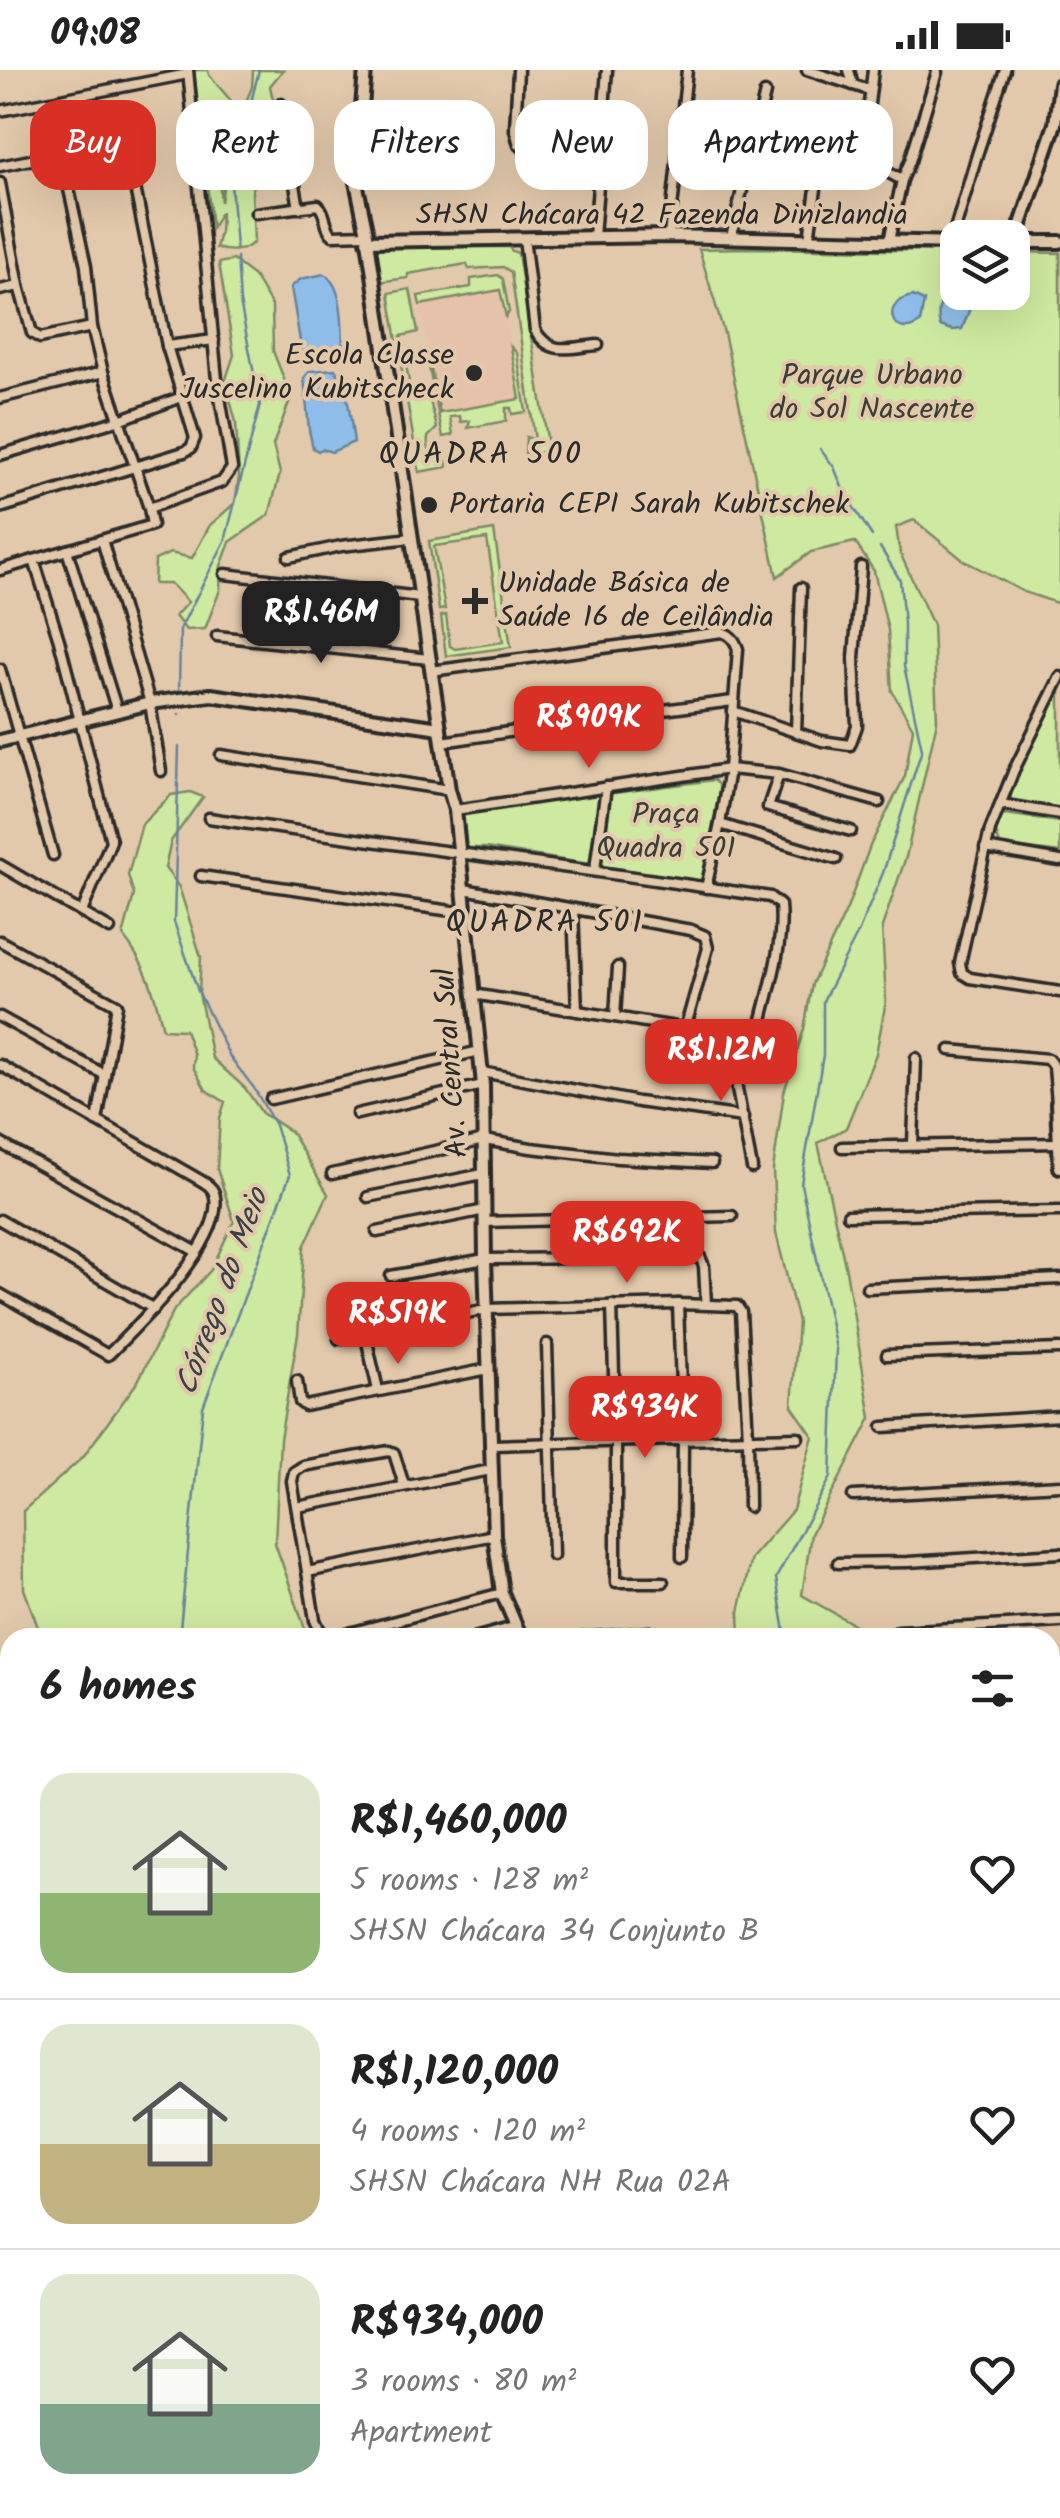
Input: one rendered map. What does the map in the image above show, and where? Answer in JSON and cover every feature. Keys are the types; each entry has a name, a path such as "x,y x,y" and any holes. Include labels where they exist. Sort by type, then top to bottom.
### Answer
{"street":[{"name":"Av. Central Sul","path":"362,100 365,70"},
{"path":"516,100 518,70"},
{"path":"605,100 607,70"},
{"path":"668,236 687,70"},
{"path":"807,70 870,90"},
{"path":"848,70 853,85"},
{"path":"873,70 866,154 874,164 902,180"},
{"path":"960,220 976,155 1005,70"},
{"path":"0,111 188,72 217,380 232,459 230,474 222,482 149,508"},
{"path":"888,241 902,180 937,72"},
{"path":"1022,220 1055,124 1060,84"},
{"path":"731,237 765,93"},
{"path":"0,166 30,160"},
{"path":"0,183 20,286 35,336 92,327"},
{"path":"0,570 152,524 103,372 69,190"},
{"path":"0,508 191,448 195,438 167,346 136,190"},
{"path":"296,190 299,208"},
{"name":"Av. Central Sul","path":"358,190 464,889 482,1072 494,1535 502,1594 516,1628"},
{"path":"594,237 598,190"},
{"path":"810,239 816,190"},
{"path":"256,212 321,206 333,236 367,237"},
{"name":"SHSN Chácara 42 Fazenda Dinizlandia","path":"367,237 668,236 940,242"},
{"path":"524,238 536,330 543,343 553,348 598,346"},
{"path":"1030,242 1060,242"},
{"path":"0,290 20,286"},
{"path":"167,346 214,340"},
{"path":"0,398 103,372"},
{"path":"0,455 182,398"},
{"path":"289,556 411,538"},
{"path":"102,540 150,703 161,771"},
{"path":"66,550 117,711"},
{"path":"34,560 60,640 111,841 82,912"},
{"path":"442,742 609,716 733,706 822,741 850,745 857,726 854,658 862,567"},
{"path":"225,574 420,597"},
{"path":"796,732 801,588"},
{"path":"217,636 430,665 722,632 733,638 738,650 729,768 706,888"},
{"path":"0,668 53,855"},
{"path":"1060,677 1026,744 984,848 960,963 962,973 970,978 1060,992"},
{"path":"0,741 150,703 197,696 230,696 440,728"},
{"path":"221,755 449,790"},
{"path":"455,810 729,768 778,774 880,802"},
{"path":"778,774 768,807 851,831"},
{"path":"594,869 606,788"},
{"path":"1000,804 1060,814"},
{"path":"209,818 594,869 770,897 780,905 782,919 776,957 760,1028 754,1037 741,1039 473,994"},
{"path":"720,824 836,858"},
{"path":"984,848 1060,861"},
{"path":"0,865 110,929"},
{"path":"201,876 466,913"},
{"path":"464,889 691,930 705,936 708,948 686,1029"},
{"path":"573,909 576,1011"},
{"path":"0,941 117,1005 97,1122"},
{"path":"615,1017 618,967"},
{"path":"0,1017 105,1074"},
{"path":"741,1039 736,1071 752,1168"},
{"path":"950,1050 1048,1059 1054,1066 1059,1103 1060,1167"},
{"path":"271,1099 480,1052"},
{"path":"913,1144 916,1058"},
{"path":"0,1065 211,1187 215,1196 213,1224 197,1252 154,1309 108,1355 0,1294"},
{"path":"482,1072 742,1117"},
{"path":"358,1114 482,1085"},
{"path":"332,1174 484,1140 618,1158 712,1163"},
{"path":"0,1143 197,1252"},
{"path":"842,1146 1058,1143"},
{"path":"368,1197 484,1174"},
{"path":"848,1215 1060,1211"},
{"path":"377,1232 484,1216 732,1216"},
{"path":"0,1220 154,1309"},
{"path":"391,1276 484,1259 700,1257 706,1304"},
{"path":"867,1288 1060,1280"},
{"path":"678,1304 682,1557"},
{"path":"612,1305 616,1582 663,1582"},
{"path":"339,1340 486,1308 734,1305 742,1312 749,1507"},
{"path":"366,1333 378,1390"},
{"path":"547,1344 553,1555"},
{"path":"887,1356 1060,1348"},
{"path":"297,1381 300,1402 305,1406 488,1369"},
{"path":"883,1427 1060,1416"},
{"path":"492,1446 798,1437"},
{"path":"318,1628 292,1476 303,1466 392,1451 404,1485"},
{"path":"298,1507 491,1470"},
{"path":"853,1496 1060,1485"},
{"path":"308,1572 494,1535"},
{"path":"838,1563 1060,1552"},
{"path":"364,1628 502,1594"},
{"path":"952,1628 1060,1622"}],"shaded area":[{"name":"Escola Classe Juscelino Kubitscheck","path":"501,289 521,398 440,414 420,305"}],"green space":[{"path":"194,70 208,70 230,100 197,100"},
{"path":"253,70 283,70 270,86 273,100 247,100"},
{"path":"208,190 220,190 221,202 223,190 252,190 254,242 241,249 216,248 221,212 212,228"},
{"path":"509,247 518,253 549,451 525,454 526,437 535,440 511,272 503,267 469,269 467,264 378,282 374,250"},
{"name":"Parque Urbano do Sol Nascente","path":"699,249 940,251 940,310 1030,310 1030,252 1060,253 1060,604 1024,592 963,560 914,520 896,527 900,553 933,625 937,721 906,857 882,927 886,1001 876,1054 846,1128 818,1143 846,1270 871,1418 811,1534 802,1595 855,1628 740,1628 739,1612 751,1558 793,1510 813,1436 792,1406 798,1322 776,1233 773,1170 784,1092 804,1029 812,984 847,909 870,846 905,776 913,728 892,691 888,630 874,571 855,542 811,552 777,577 724,333"},
{"path":"233,260 254,276 272,306 273,351 291,397 273,445 280,473 269,515 230,542 221,566 220,590 205,629 186,630 175,616 188,602 171,584 154,584 155,560 170,553 192,558 210,525 235,503 239,477 236,422 225,382 234,355 219,263"},
{"path":"498,275 503,279 509,312 506,317 500,290 420,305 418,296 471,287 471,279"},
{"path":"410,289 418,332 401,336 412,399 429,397 437,428 428,437 428,446 431,454 446,461 447,467 419,472 389,293"},
{"path":"511,347 517,353 526,412 512,414 511,408 506,408 506,421 468,428 470,421 450,417 453,435 443,437 428,363 440,413 520,399"},
{"path":"494,530 511,647 446,656 441,616 446,615 450,646 455,649 503,642 487,539 434,546 445,609 439,610 429,541"},
{"path":"1060,683 1060,811 1010,800 1013,785"},
{"name":"Praça Quadra 501","path":"714,780 720,787 700,881 486,848 463,848 458,815 465,812"},
{"path":"190,792 203,797 171,841 165,868 179,887 201,957 199,993 212,1058 245,1088 262,1113 291,1132 328,1194 304,1247 298,1334 280,1439 275,1543 305,1628 38,1628 24,1589 23,1511 83,1457 138,1381 174,1310 211,1270 234,1221 217,1169 220,1118 225,1102 206,1090 193,1067 194,1055 185,1030 163,1029 149,979 123,936 134,895 128,875 142,824 171,795"},
{"path":"1006,814 1060,822 1060,853 1000,845 996,832"}],"water":[{"path":"324,274 339,297 343,348 321,357 307,357 302,353 291,287 301,279"},
{"path":"913,296 924,301 920,323 902,328 892,312 902,299"},
{"path":"940,306 940,310 969,310 962,329 940,326 938,315"},
{"path":"335,369 346,395 354,442 332,452 318,451 313,448 309,430 304,378 310,371"}],"waterway":[{"name":"Córrego do Meio","path":"236,248 231,183 259,70"},
{"name":"Córrego do Meio","path":"179,693 180,629 225,541 260,405 240,302 237,257"},
{"path":"820,449 872,536"},
{"path":"784,1628 776,1578 831,1477 836,1349 801,1184 823,1055 823,1001 883,873 922,749 904,666 900,580 880,547"},
{"name":"Córrego do Meio","path":"179,747 174,922 198,991 230,1057 275,1125 290,1175 203,1407 180,1628"}],"place":[{"name":"Escola Classe Juscelino Kubitscheck","path":"474,373"},
{"name":"Portaria CEPI Sarah Kubitschek","path":"429,505"},
{"name":"Unidade Básica de Saúde 16 de Ceilândia","path":"475,601"}],"district":[{"name":"QUADRA 500","path":"481,455"},
{"name":"QUADRA 501","path":"545,923"}]}
